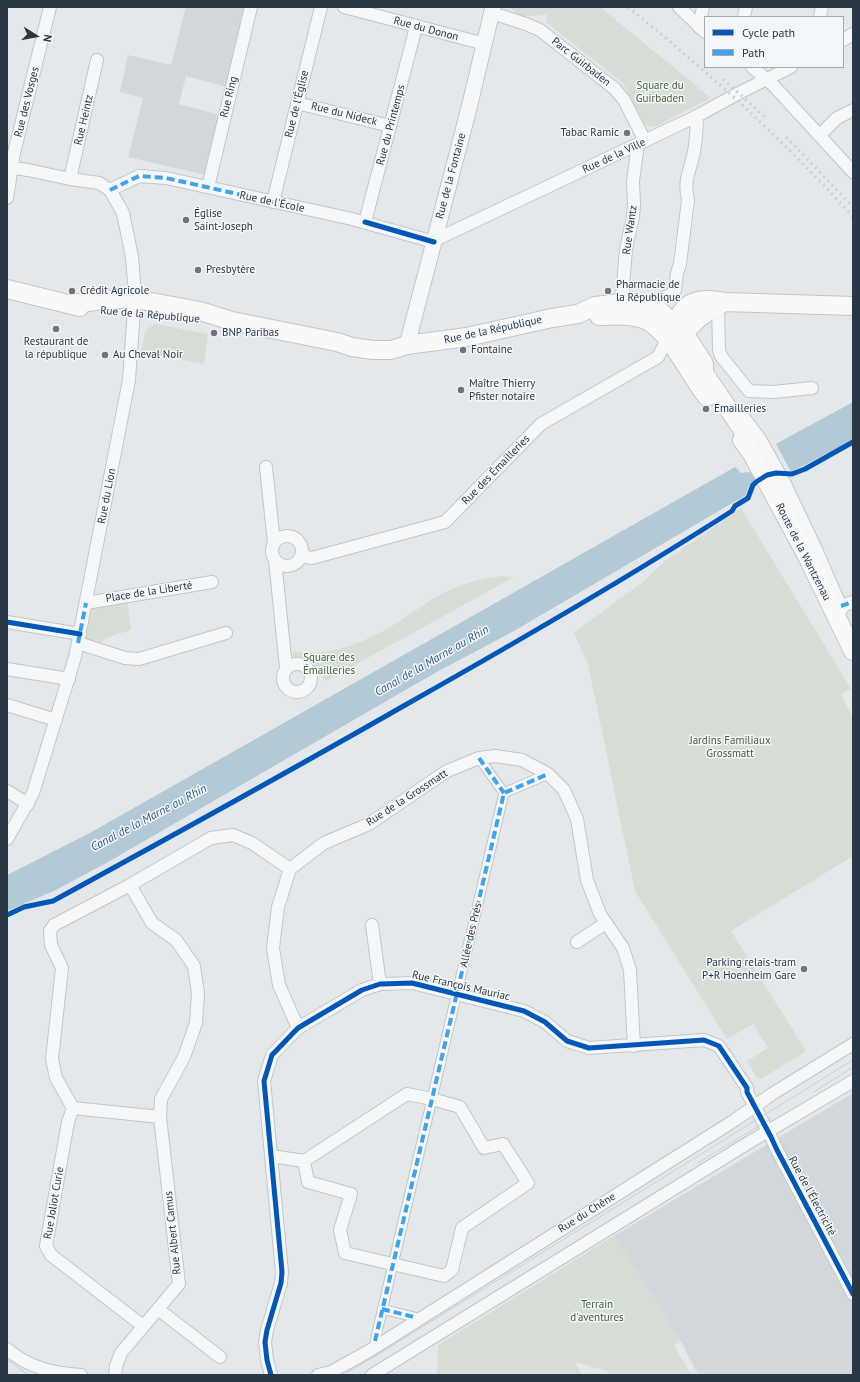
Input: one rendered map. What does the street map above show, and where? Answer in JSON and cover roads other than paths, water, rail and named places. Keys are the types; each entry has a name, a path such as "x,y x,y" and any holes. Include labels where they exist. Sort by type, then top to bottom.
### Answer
{"main road":[{"name":"Rue de la République","path":"7,289 69,304 114,299 135,306 200,311 232,320 337,342 352,347 373,350 391,350 407,345 452,339 552,318 578,314 596,317 621,309 653,305"},
{"path":"653,305 675,331 722,304 853,306"},
{"name":"Rue de la République","path":"621,309 633,317 675,331"},
{"name":"Route de la Wantzenau","path":"675,331 704,364 704,373 755,449 779,489 808,558 853,651"},
{"name":"Route de la Wantzenau","path":"675,331 696,383 755,449"}],"street":[{"name":"Rue des Vosges","path":"7,198 11,150 50,7"},
{"name":"Rue Ring","path":"208,188 251,7"},
{"name":"Rue de l'Église","path":"273,202 321,7"},
{"name":"Rue du Donon","path":"344,7 485,44"},
{"path":"679,7 702,29"},
{"path":"702,29 703,7"},
{"name":"Rue de la Fontaine","path":"407,345 485,44 492,10"},
{"name":"Parc Guirbaden","path":"492,10 540,30 615,89 624,100 642,143"},
{"name":"Rue du Printemps","path":"365,222 416,27"},
{"path":"844,39 853,34"},
{"name":"Rue Heintz","path":"70,179 97,60"},
{"path":"753,68 767,80 820,135 853,172"},
{"name":"Rue de la Ville","path":"434,241 642,143 789,68"},
{"name":"Rue du Nideck","path":"297,103 390,126"},
{"path":"820,135 837,118 853,110"},
{"path":"653,305 660,299 672,294 675,290 677,273 680,264 688,200 686,190 697,122 695,117"},
{"name":"Rue Wantz","path":"621,309 626,249 633,217 633,181 642,143"},
{"path":"10,169 28,170 70,179 99,183 110,190"},
{"name":"Rue de l'École","path":"110,190 139,176 166,178 365,222 434,241"},
{"name":"Rue du Lion","path":"7,838 33,793 69,679 79,638 129,380 135,306 132,257 123,213 110,190"},
{"path":"722,304 719,350 721,356 749,391 772,392 812,388"},
{"name":"Rue des Émailleries","path":"275,560 281,565 288,566 296,563 302,556 312,558 445,522 541,424 658,358 675,331"},
{"path":"266,467 274,543 272,552 275,560 286,668"},
{"name":"Route de la Wantzenau","path":"779,489 814,545 853,631"},
{"path":"274,543 282,537 287,536 296,538 302,546 302,556"},
{"name":"Place de la Liberté","path":"86,603 212,582"},
{"path":"841,606 853,602"},
{"path":"7,622 79,638 125,658 139,659 226,633"},
{"path":"7,669 69,679"},
{"path":"7,705 56,720"},
{"name":"Rue de la Grossmatt","path":"290,869 324,843 369,824 447,771 479,758 495,756 522,760 548,774 564,790 577,819 588,880 600,914 623,948 630,970 634,1046"},
{"path":"479,758 504,793 548,774"},
{"path":"7,791 28,804"},
{"name":"Allée des Prés","path":"375,1341 504,793"},
{"path":"160,1117 73,1108 56,1078 52,1059 62,968 51,945 50,931 54,924 130,885 211,838 233,835 252,843 290,869 278,906 273,948 279,985 298,1028"},
{"name":"Rue Albert Camus","path":"115,1375 116,1366 121,1353 179,1284 160,1117 160,1099 184,1058 196,1023 198,993 194,966 176,940 152,923 130,885"},
{"path":"577,942 606,923"},
{"path":"372,925 380,984"},
{"name":"Rue François Mauriac","path":"271,1375 267,1360 265,1342 267,1330 281,1283 282,1272 264,1081 272,1055 298,1028 362,990 380,984 412,983 524,1011 545,1022 567,1041 589,1048 704,1040 719,1046 747,1088 747,1092 755,1106"},
{"name":"Rue du Chêne","path":"318,1375 331,1372 369,1351 853,1044"},
{"path":"372,1375 853,1081"},
{"path":"272,1156 304,1161 407,1094 460,1107 484,1148 503,1144 528,1183 462,1228 452,1270 444,1276 345,1253 340,1230 351,1194 308,1182 304,1161"},
{"name":"Rue de l'Électricité","path":"755,1106 853,1294"},
{"name":"Rue Joliot Curie","path":"73,1108 68,1122 46,1246 51,1255 143,1326"},
{"path":"158,1308 220,1357"},
{"path":"382,1309 414,1317"},
{"path":"7,1349 23,1361 39,1368 53,1372 81,1375"}],"water":[{"name":"Canal de la Marne au Rhin","path":"853,402 853,440 791,472 777,469 758,478 750,485 746,495 514,631 435,673 108,862 56,890 7,911 7,875 88,834 735,467 741,473 749,472 770,459 772,446"}],"tram line":[{"path":"343,1375 853,1060"},
{"path":"814,1092 853,1067"},
{"path":"698,1163 772,1118"},
{"path":"7,1360 29,1375"}],"railway":[{"path":"628,7 687,56 773,134 853,217"},
{"path":"723,79 766,118"},
{"path":"786,137 853,207"}],"place":[{"name":"Tabac Ramic","path":"627,133"},
{"name":"Église Saint-Joseph","path":"186,220"},
{"name":"Presbytère","path":"198,270"},
{"name":"Crédit Agricole","path":"72,291"},
{"name":"Pharmacie de la République","path":"608,291"},
{"name":"Restaurant de la république","path":"56,329"},
{"name":"BNP Paribas","path":"214,333"},
{"name":"Fontaine","path":"463,350"},
{"name":"Au Cheval Noir","path":"105,355"},
{"name":"Maître Thierry Pfister notaire","path":"461,390"},
{"name":"Emailleries","path":"706,409"},
{"name":"Parking relais-tram P+R Hoenheim Gare","path":"804,969"}],"park label":[{"name":"Square du Guirbaden","path":"660,92"},
{"name":"Square des Émailleries","path":"329,664"},
{"name":"Jardins Familiaux Grossmatt","path":"730,747"},
{"name":"Terrain d'aventures","path":"597,1311"}]}
